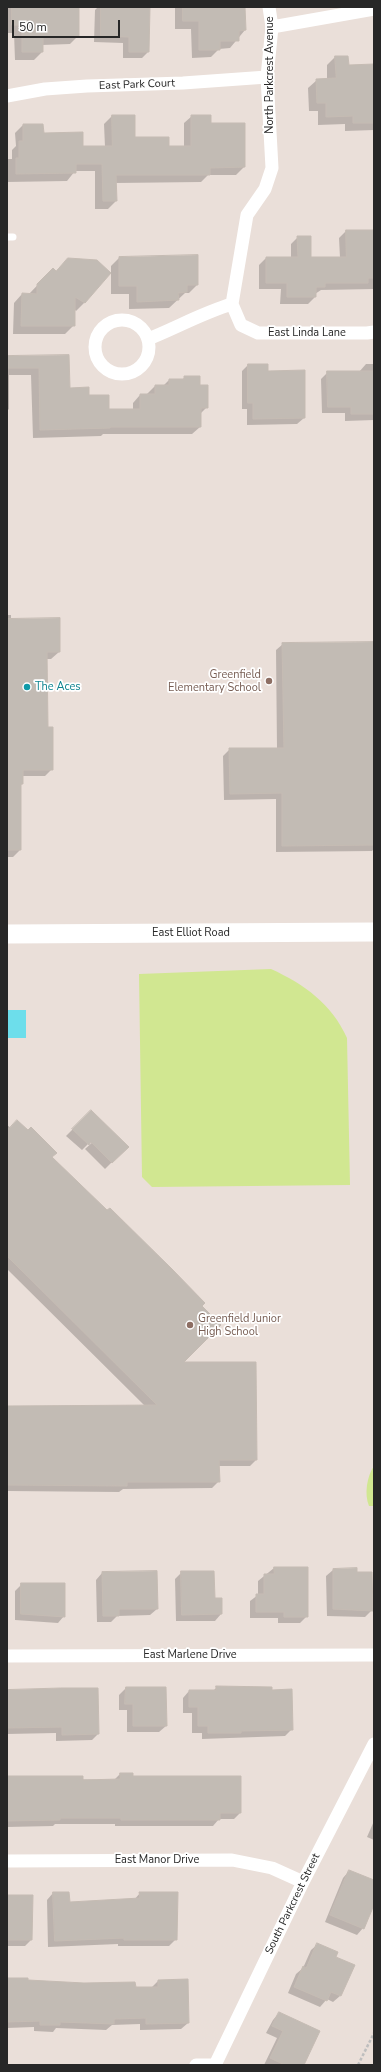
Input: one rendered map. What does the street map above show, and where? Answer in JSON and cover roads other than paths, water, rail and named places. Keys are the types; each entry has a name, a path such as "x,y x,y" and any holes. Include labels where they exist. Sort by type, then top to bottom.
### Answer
{"main road":[{"name":"East Elliot Road","path":"7,934 374,932"}],"street":[{"name":"North Parkcrest Avenue","path":"232,304 247,215 264,189 272,168 267,78 272,27 269,7"},
{"path":"272,27 374,9"},
{"name":"East Park Court","path":"7,96 45,89 87,86 183,83 267,78"},
{"path":"148,340 180,327 207,312 232,304"},
{"name":"East Linda Lane","path":"232,304 240,325 258,332 374,332"},
{"path":"120,320 130,321 138,326 148,340 147,356 140,366 129,373 112,372 105,368 98,361 95,352 95,343 98,334 111,322 120,320"},
{"name":"East Marlene Drive","path":"7,1656 374,1655"},
{"name":"South Parkcrest Street","path":"215,2065 303,1882 374,1744"},
{"name":"East Manor Drive","path":"7,1861 232,1860 272,1868 303,1882"},
{"path":"196,2065 215,2065"}],"water":[{"path":"7,1010 26,1010 26,1038 7,1038"}],"place":[{"name":"Greenfield Elementary School","path":"269,681"},
{"name":"The Aces","path":"27,687"},
{"name":"Greenfield Junior High School","path":"190,1325"}]}
